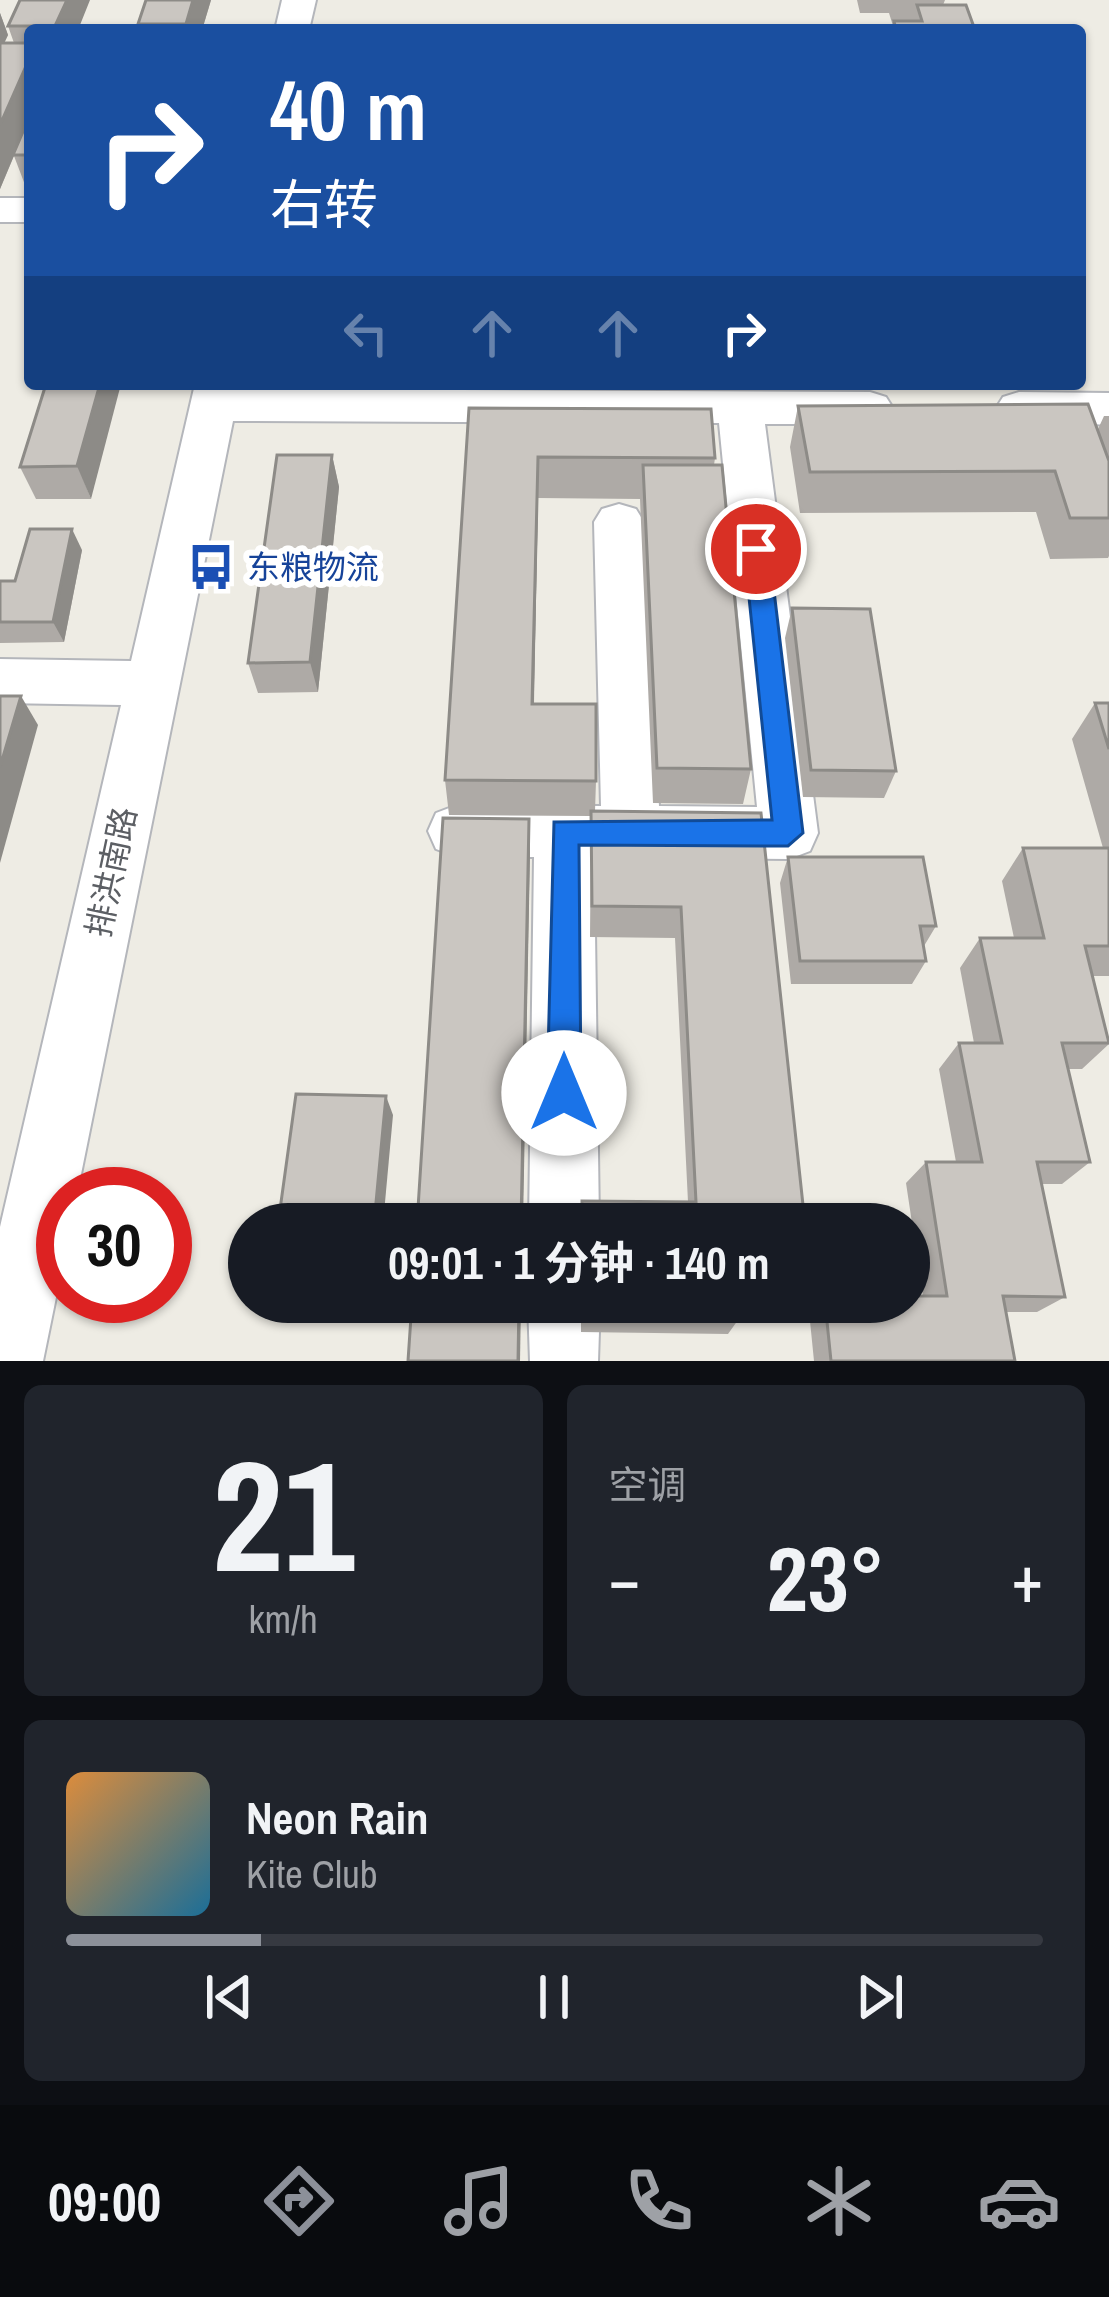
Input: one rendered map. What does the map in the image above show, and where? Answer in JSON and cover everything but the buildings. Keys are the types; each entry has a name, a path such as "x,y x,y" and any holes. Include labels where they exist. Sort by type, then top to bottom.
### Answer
{"street":[{"path":"215,395 925,408"},
{"name":"排洪南路","path":"6,1361 215,395"},
{"path":"443,831 788,833 740,407"},
{"path":"971,408 1109,409"},
{"path":"620,521 631,832"},
{"path":"0,681 152,683"},
{"path":"564,832 564,1203"}],"place":[{"name":"东粮物流","path":"211,567"}],"route":[{"path":"564,1093 564,832 788,833 756,549"}]}
